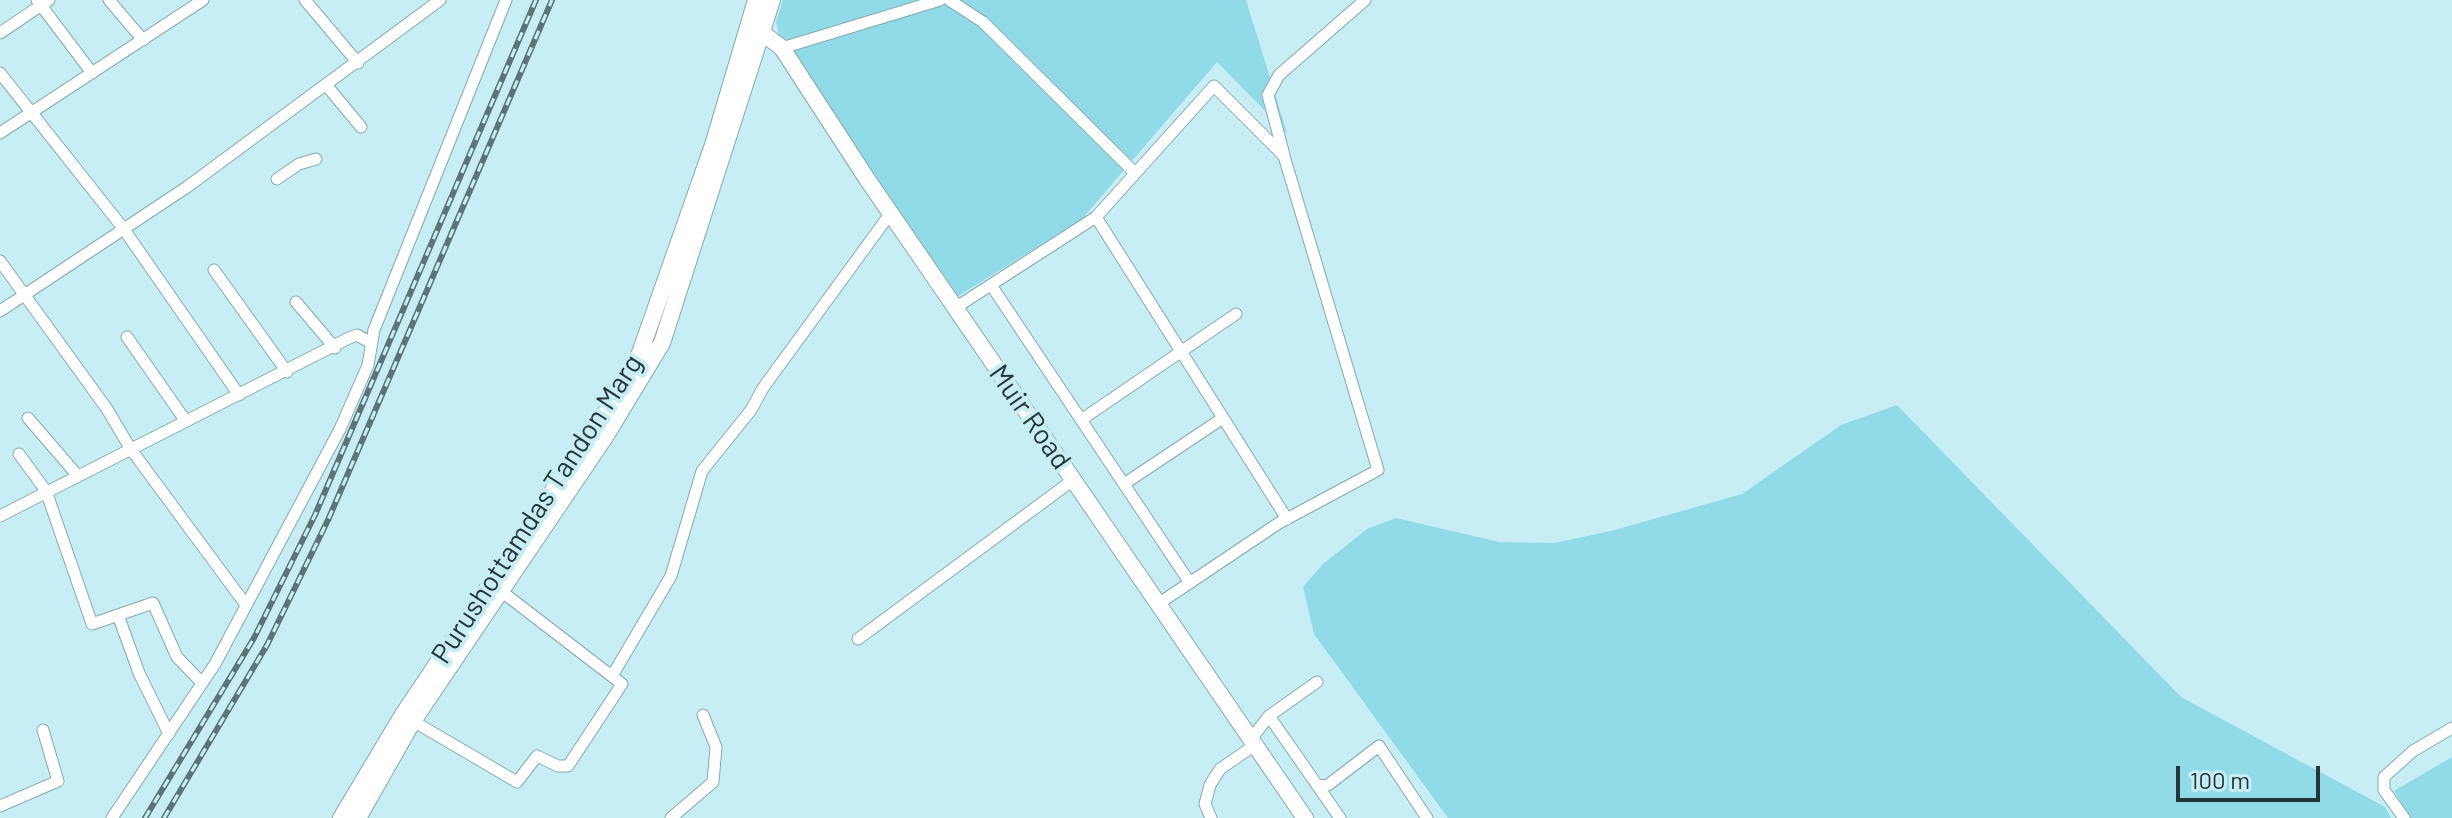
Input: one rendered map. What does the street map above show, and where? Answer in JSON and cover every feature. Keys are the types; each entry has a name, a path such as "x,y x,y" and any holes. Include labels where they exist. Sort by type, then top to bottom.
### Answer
{"main road":[{"name":"Purushottamdas Tandon Marg","path":"341,818 402,716 612,403 640,353 756,29 756,0"},
{"path":"358,818 413,721 605,437 662,343 756,29 772,0"},
{"name":"Muir Road","path":"756,29 782,48 890,214 1305,818"}],"street":[{"path":"109,0 143,40"},
{"path":"0,133 203,0"},
{"path":"305,0 358,63"},
{"path":"0,311 187,187 245,141 327,86 440,0"},
{"path":"112,818 202,683 340,429 368,365 371,343 506,0"},
{"path":"782,48 940,0"},
{"path":"949,0 983,22 1135,173"},
{"path":"1158,604 1287,519 1378,470 1268,95 1279,75 1365,0"},
{"path":"0,33 42,2 92,73"},
{"path":"0,73 123,228 239,395"},
{"path":"327,86 361,127"},
{"path":"955,308 1096,217 1214,86 1284,156"},
{"path":"277,179 299,164 316,159"},
{"path":"612,676 671,576 702,471 751,410 763,388 890,214"},
{"path":"1096,217 1287,519"},
{"path":"0,261 130,448 246,605"},
{"path":"214,270 287,372"},
{"path":"991,285 1190,583"},
{"path":"296,302 335,348"},
{"path":"1081,420 1236,314"},
{"path":"0,516 357,335 371,343"},
{"path":"127,337 185,420"},
{"path":"28,418 78,476"},
{"path":"1124,484 1223,418"},
{"path":"19,454 46,491 92,624 153,603 177,657 202,683"},
{"path":"858,639 1073,480"},
{"path":"413,721 517,782 537,756 558,766 568,766 622,684 501,591"},
{"path":"118,615 139,673 169,734"},
{"path":"1211,818 1205,804 1210,785 1220,769 1253,742 1269,716 1317,682"},
{"path":"671,818 713,782 716,747 703,715"},
{"path":"1269,716 1340,818"},
{"path":"2404,818 2384,790 2384,777 2413,751 2452,728"},
{"path":"0,806 58,781 43,730"},
{"path":"1319,786 1328,785 1379,746 1427,818"}],"shaded area":[{"path":"783,0 1246,0 1287,133 1217,62 1082,219 955,298 782,48 776,22"},
{"path":"1897,405 2181,697 2385,807 2391,818 1448,818 1314,634 1303,587 1323,564 1367,529 1396,518 1499,542 1554,543 1611,531 1742,494 1841,425"},
{"path":"2452,757 2452,818 2410,818 2394,791"}],"railway":[{"path":"145,818 254,638 315,515 536,0"},
{"path":"164,818 267,645 328,520 552,0"}]}
